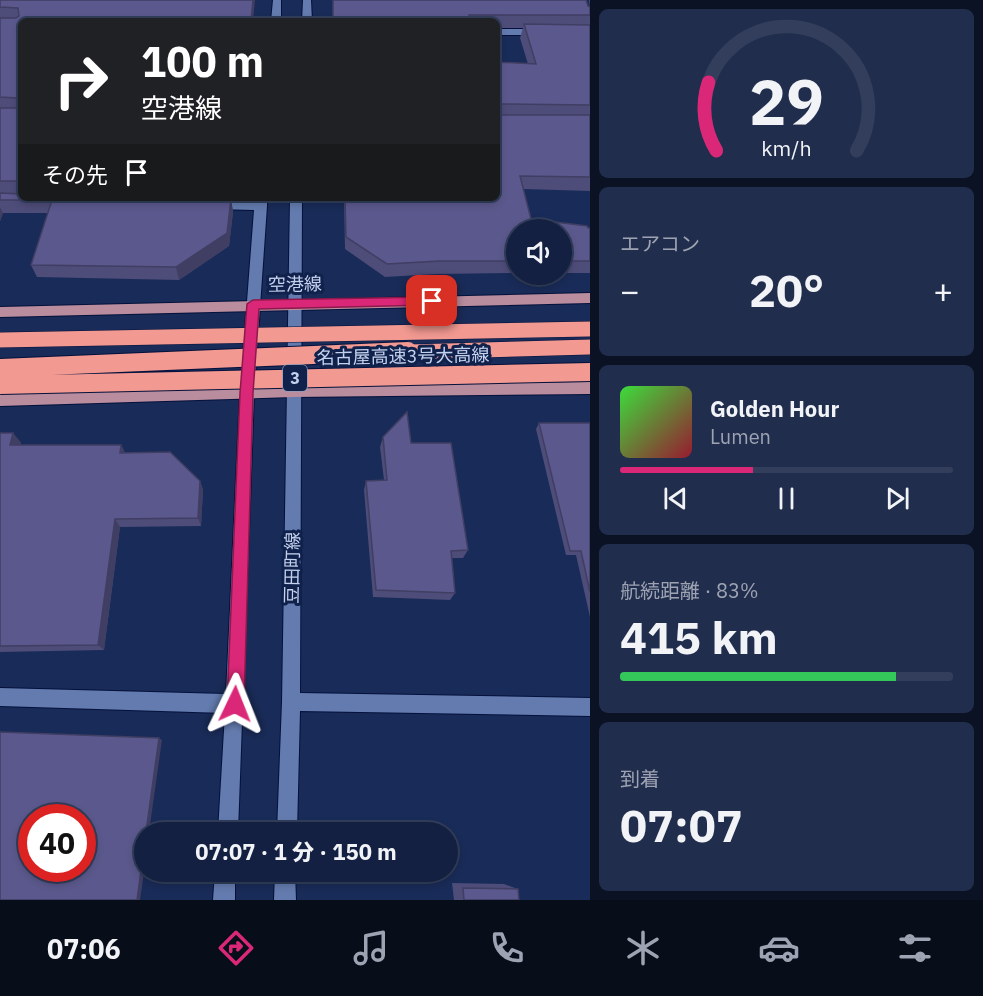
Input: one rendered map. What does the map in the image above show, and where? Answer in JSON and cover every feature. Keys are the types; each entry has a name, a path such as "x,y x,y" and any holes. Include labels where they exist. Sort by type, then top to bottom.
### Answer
{"highway":[{"name":"名古屋高速3号大高線","path":"0,340 590,329"},
{"path":"0,368 440,350 590,347"},
{"name":"名古屋高速3号大高線","path":"0,385 590,372"}],"main road":[{"name":"空港線","path":"0,312 253,304 590,298"},
{"path":"0,400 294,391 590,388"}],"street":[{"path":"276,18 277,0"},
{"path":"307,0 307,18"},
{"path":"500,32 555,32"},
{"name":"豆田町線","path":"286,822 291,702 296,201"},
{"path":"202,205 261,202 247,393 229,822"},
{"path":"0,697 235,704"},
{"path":"291,702 590,707"},
{"path":"224,900 225,882"},
{"path":"285,882 285,900"}],"building":[{"path":"0,0 253,0 251,18 18,18 18,105 17,98 0,97 0,18 16,18 19,16 18,8 0,7"},
{"path":"333,0 586,0 590,7 590,15 333,18"},
{"path":"524,24 590,25 590,105 500,104 500,62 536,64"},
{"path":"18,105 18,181 0,181 0,108 16,108"},
{"path":"500,115 590,115 590,177 520,176 531,219 506,219 506,261 387,264 346,237 345,201 500,201"},
{"path":"0,193 18,194 18,200 0,200"},
{"path":"52,201 231,201 227,233 176,267 31,265"},
{"path":"572,224 590,228 590,261 572,261"},
{"path":"407,412 411,443 451,443 468,550 451,551 455,593 376,590 366,481 387,480 383,437"},
{"path":"539,423 590,423 590,592 581,551 570,551"},
{"path":"0,433 13,433 10,445 121,445 120,453 170,452 200,481 198,518 115,519 98,645 0,646"},
{"path":"0,732 159,738 147,822 134,822 134,882 139,882 137,900 0,900"},
{"path":"463,888 518,889 519,900 464,900"}],"route":[{"path":"235,704 247,393 253,304 432,301"}]}
